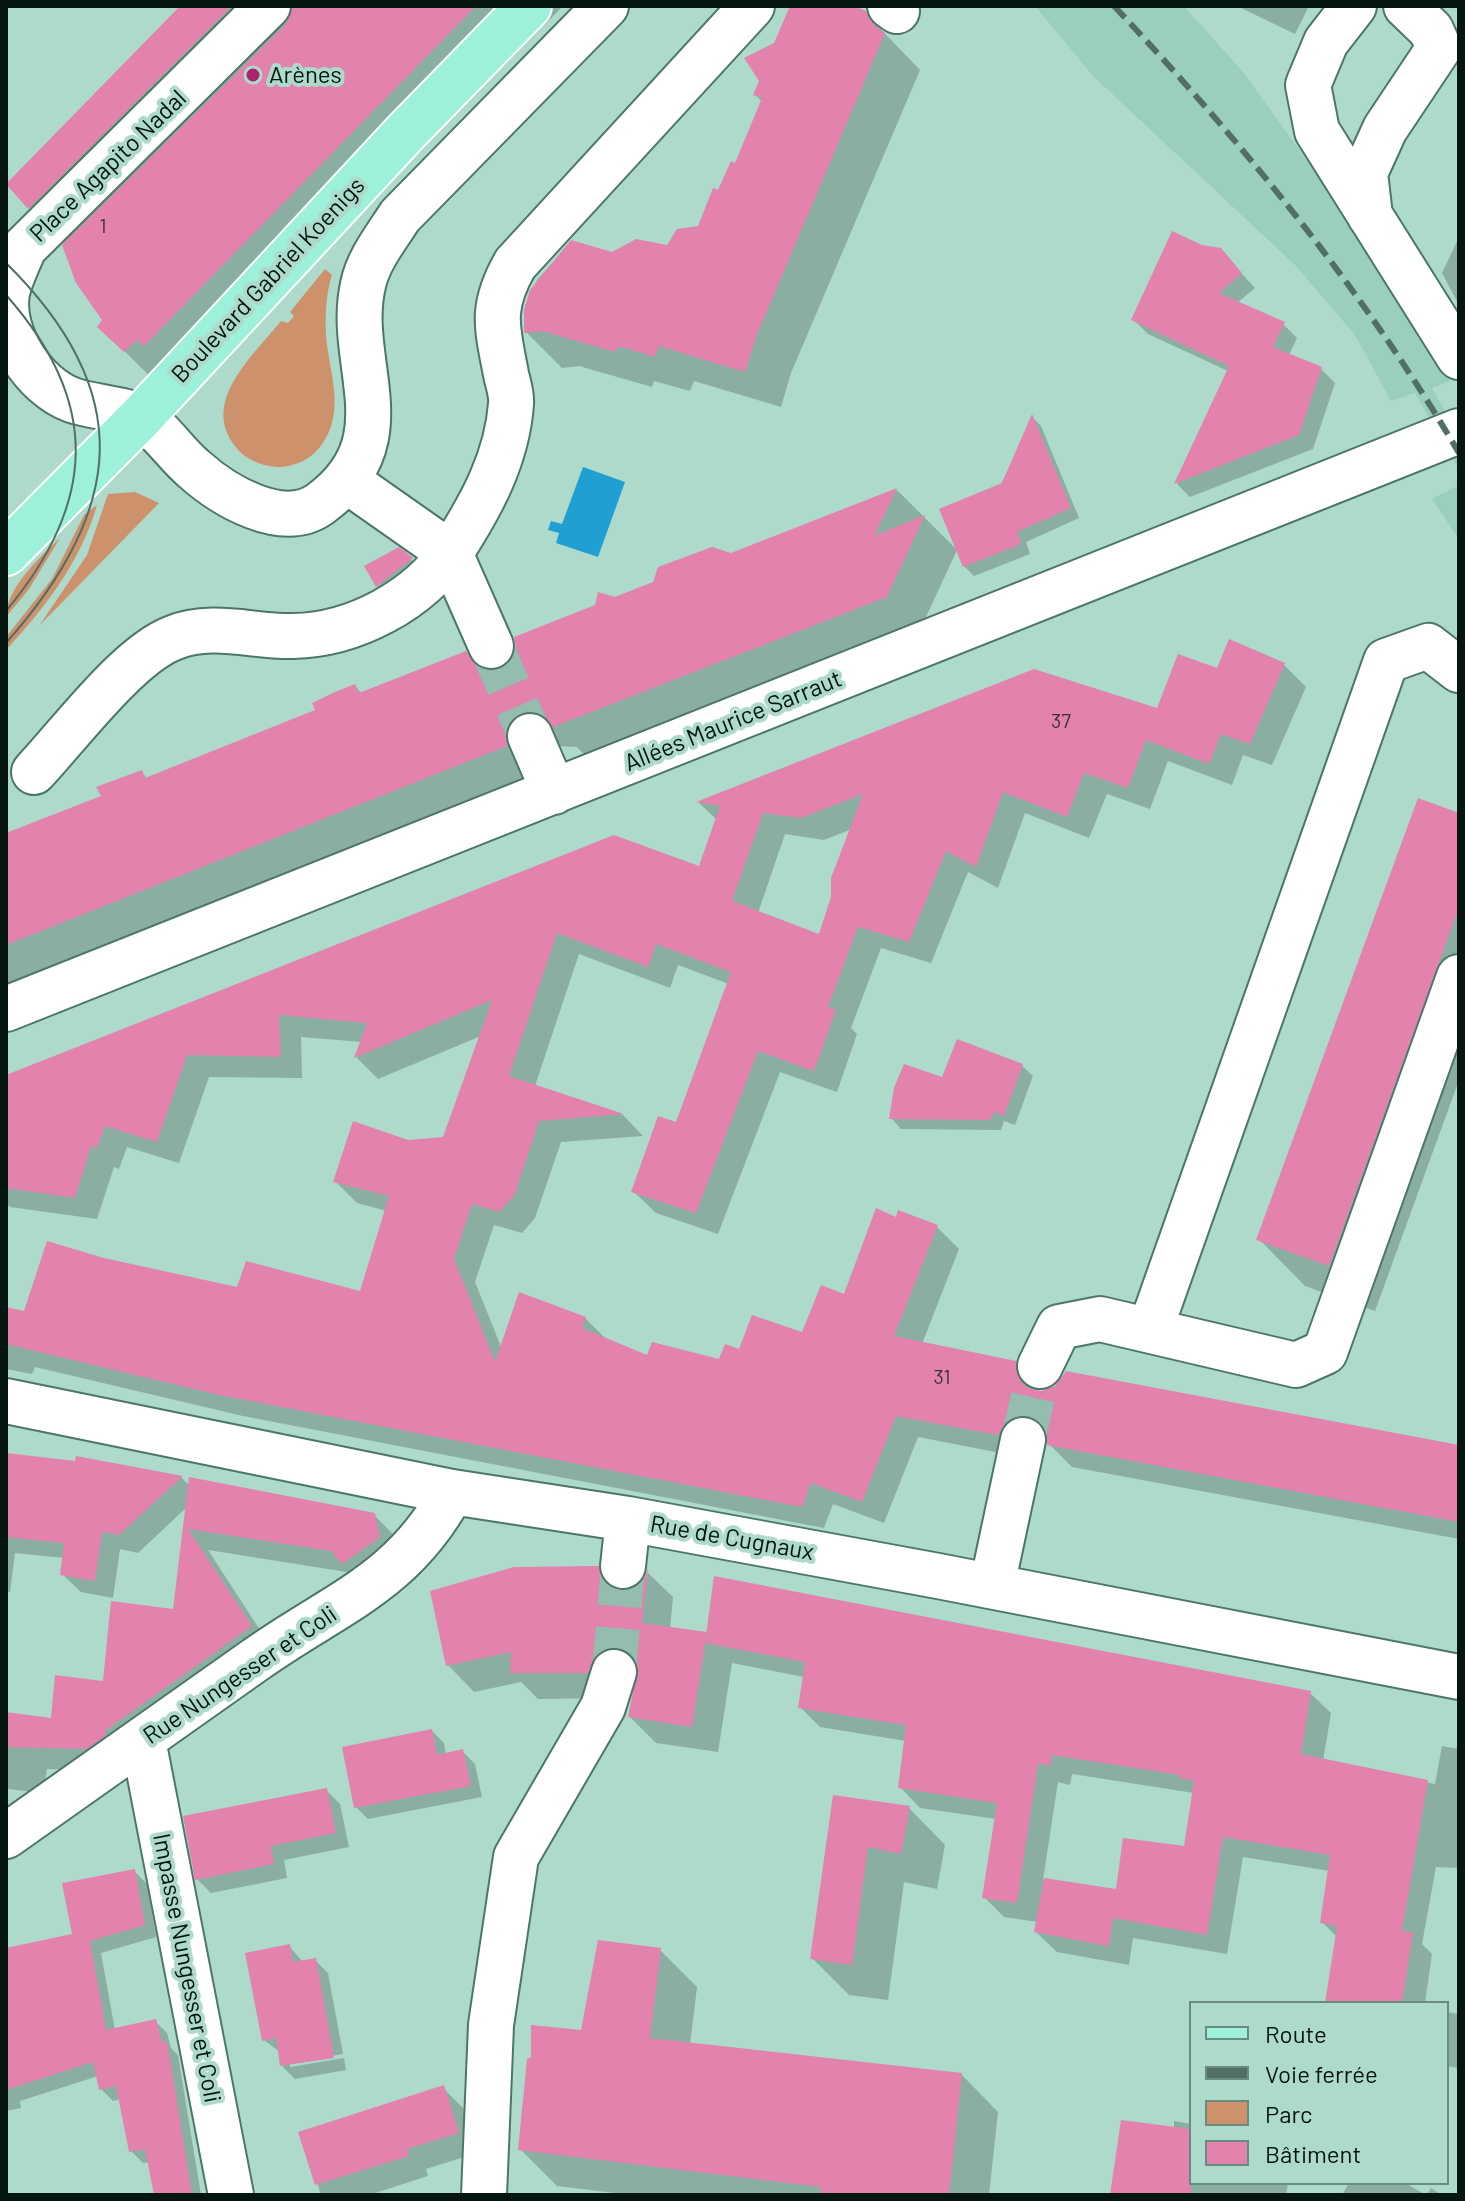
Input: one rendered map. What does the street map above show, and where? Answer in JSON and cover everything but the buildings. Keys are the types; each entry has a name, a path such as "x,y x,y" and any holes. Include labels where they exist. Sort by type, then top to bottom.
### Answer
{"main road":[{"name":"Boulevard Gabriel Koenigs","path":"6,553 141,417 394,145 529,6"}],"street":[{"name":"Place Agapito Nadal","path":"141,417 69,399 35,371 19,351 11,331 6,295 10,282 24,248 268,6"},
{"path":"141,417 193,469 243,503 286,514 317,506 346,480 363,447 371,401 359,320 363,284 374,256 400,216 606,6"},
{"path":"34,772 141,657 171,638 203,630 295,636 341,628 380,613 409,596 450,553 482,502 505,445 512,400 495,318 499,293 515,264 752,6"},
{"path":"1354,6 1326,42 1308,85 1317,131 1459,357"},
{"path":"1370,216 1365,173 1385,129 1439,48 1431,30 1406,6"},
{"name":"Allées Maurice Sarraut","path":"6,1009 1459,431"},
{"path":"346,480 450,553 491,646"},
{"path":"1150,1330 1386,661 1428,646 1459,670"},
{"path":"530,736 554,792"},
{"path":"1040,1366 1059,1327 1100,1319 1296,1365 1325,1352 1459,977"},
{"name":"Rue de Cugnaux","path":"6,1401 452,1492 628,1519 1459,1677"},
{"path":"992,1586 1023,1440"},
{"name":"Rue Nungesser et Coli","path":"6,1836 260,1657 370,1589 403,1561 431,1527 452,1492"},
{"path":"623,1566 628,1519"},
{"path":"484,2195 491,2025 516,1857 603,1707 614,1672"},
{"name":"Impasse Nungesser et Coli","path":"143,1740 231,2195"}],"shaded area":[{"path":"1035,6 1183,6 1202,26 1243,72 1404,295 1442,359 1450,381 1432,388 1459,435 1459,470 1415,393 1391,401 1355,335 1295,265 1093,76"},
{"path":"1459,485 1459,539 1432,499"}],"green space":[{"path":"325,269 332,275 327,297 326,335 334,392 333,420 320,447 306,459 283,467 259,463 239,451 226,429 224,412 227,396 245,364 281,321 288,323 294,316 290,312"},
{"path":"135,492 159,503 39,626 87,555 108,494"},
{"path":"97,505 82,545 60,583 6,650 6,637 52,579 84,515"},
{"path":"60,538 29,589 6,617 18,584"}],"water":[{"path":"583,467 625,482 598,557 556,543 559,533 548,530 551,521 562,524"}],"tunnel":[{"path":"491,646 530,736"},
{"path":"1023,1440 1040,1366"},
{"path":"614,1672 623,1566"}],"tram line":[{"path":"6,263 49,311 78,359 95,405 100,452 93,499 74,546 45,594 6,643"},
{"path":"6,295 37,335 59,374 72,413 76,452 71,491 58,531 36,571 6,611"}],"railway":[{"path":"1114,6 1209,111 1299,220 1383,334 1459,453"}],"place":[{"name":"Arènes","path":"253,75"}]}
